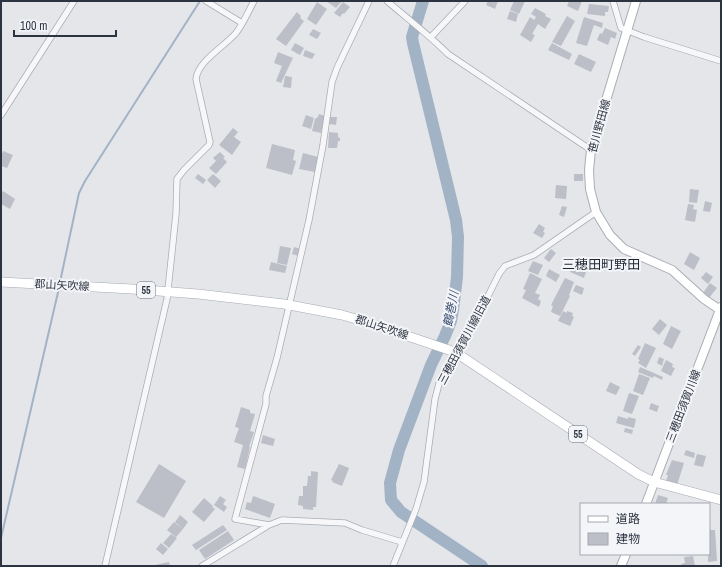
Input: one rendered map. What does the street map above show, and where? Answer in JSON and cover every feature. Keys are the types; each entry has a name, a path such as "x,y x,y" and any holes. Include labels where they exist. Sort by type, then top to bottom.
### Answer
{"main road":[{"name":"郡山矢吹線","path":"1,282 198,294 289,305 342,315 363,321 455,352 638,474 654,482 721,500"}],"street":[{"path":"1,115 74,1"},
{"path":"206,1 242,24"},
{"path":"105,566 168,292 178,179 184,170 209,145 210,142 196,75 202,65 236,33 254,1"},
{"path":"269,525 235,519 266,404 266,396 277,358 309,220 321,156 332,82 337,68 369,1"},
{"path":"387,1 418,28 431,37 448,54 591,150"},
{"path":"431,37 465,1"},
{"path":"613,1 621,28 721,61"},
{"name":"笹川野田線","path":"636,1 591,150 589,170 590,189 596,212 610,235 624,249 672,270 704,299 721,308"},
{"name":"三穂田須賀川線旧道","path":"393,566 416,509 424,482 435,399 440,380 486,300 499,274 505,266 534,255 596,212"},
{"name":"三穂田須賀川線","path":"646,503 721,308"},
{"path":"202,566 269,525 282,520 345,523 362,530 402,542"},
{"path":"621,566 626,555"}],"building":[{"path":"326,1 342,1 336,8"},
{"path":"488,1 498,1 495,9 486,5"},
{"path":"514,1 525,1 519,14 510,10"},
{"path":"569,1 582,1 578,11 567,6"},
{"path":"317,2 327,9 316,25 307,19"},
{"path":"343,2 350,7 340,17 334,13"},
{"path":"589,4 609,6 608,12 605,12 605,16 587,14"},
{"path":"535,8 546,14 545,16 551,19 545,29 538,24 532,34 535,35 531,42 520,35 530,17 534,20 536,17 531,14"},
{"path":"510,11 518,14 516,22 507,19"},
{"path":"297,12 301,16 300,18 304,21 286,46 276,39"},
{"path":"567,16 575,21 561,46 552,42"},
{"path":"584,17 603,23 602,28 594,25 587,46 576,43"},
{"path":"605,28 617,33 615,39 611,37 608,45 597,40 600,33 602,34"},
{"path":"313,29 321,33 317,39 309,35"},
{"path":"295,43 304,48 300,55 291,50"},
{"path":"552,43 572,54 569,60 548,50"},
{"path":"305,50 315,54 312,59 303,56"},
{"path":"278,52 293,58 281,83 276,81 282,66 274,63"},
{"path":"579,54 596,62 591,72 574,64"},
{"path":"285,76 292,77 291,88 283,87"},
{"path":"319,114 325,116 321,133 312,131 315,119"},
{"path":"306,115 314,118 311,129 302,126"},
{"path":"330,117 337,117 336,125 329,124"},
{"path":"233,128 238,132 234,137 241,142 232,155 219,145"},
{"path":"329,132 338,133 340,141 338,141 337,148 328,148"},
{"path":"272,144 295,150 293,160 296,161 292,175 266,168"},
{"path":"3,151 13,155 7,168 1,166"},
{"path":"220,152 225,157 223,158 227,162 216,174 209,168 216,161 213,158"},
{"path":"303,153 318,157 315,172 299,169"},
{"path":"198,174 206,180 203,184 195,178"},
{"path":"213,174 221,181 215,188 207,180"},
{"path":"574,174 583,174 583,181 574,181"},
{"path":"556,185 567,186 566,199 555,198"},
{"path":"690,189 699,190 697,203 689,202"},
{"path":"3,191 15,199 10,209 1,204 1,194"},
{"path":"705,201 712,203 710,212 703,211"},
{"path":"688,204 694,205 693,209 697,210 695,222 685,220"},
{"path":"562,206 567,207 564,217 559,215"},
{"path":"539,224 545,228 543,232 545,233 542,238 533,233"},
{"path":"280,246 291,248 287,265 277,263"},
{"path":"294,247 301,249 299,256 292,254"},
{"path":"551,249 556,253 549,262 544,258"},
{"path":"690,252 700,258 694,270 684,264"},
{"path":"533,261 543,265 538,275 528,271"},
{"path":"271,262 287,266 285,273 269,270"},
{"path":"572,266 586,272 584,278 570,272"},
{"path":"549,269 560,275 556,282 546,276"},
{"path":"706,272 713,277 708,284 701,278"},
{"path":"530,273 542,279 535,293 540,295 538,299 541,301 539,307 522,298 526,290 523,289"},
{"path":"565,278 574,282 569,295 570,296 560,316 551,312 553,306 551,305"},
{"path":"710,283 717,288 709,298 703,293"},
{"path":"576,285 584,288 582,295 573,291"},
{"path":"563,311 573,313 572,316 574,317 570,326 558,321"},
{"path":"660,319 667,325 659,335 652,329"},
{"path":"671,326 681,331 672,349 663,344"},
{"path":"645,343 656,348 646,368 638,363 640,360 638,359"},
{"path":"638,345 641,347 635,356 632,354"},
{"path":"659,357 664,359 662,366 657,363"},
{"path":"666,360 673,364 672,367 675,368 671,376 661,371"},
{"path":"640,367 663,377 662,380 654,376 653,378 638,372"},
{"path":"639,374 650,378 643,395 633,391"},
{"path":"610,382 620,387 616,395 606,391"},
{"path":"629,393 639,396 632,414 623,411"},
{"path":"651,403 659,406 657,412 649,409"},
{"path":"241,407 250,410 250,413 255,414 250,431 254,432 249,447 234,442 239,428 235,427"},
{"path":"618,416 628,419 628,417 636,419 634,428 616,423"},
{"path":"625,428 633,430 632,434 624,432"},
{"path":"263,435 275,439 273,446 261,443"},
{"path":"243,445 250,447 245,469 237,467"},
{"path":"686,450 695,453 694,458 684,455"},
{"path":"697,454 706,456 703,467 694,465"},
{"path":"672,460 684,463 677,485 666,481 668,475 666,475"},
{"path":"159,464 186,481 164,518 136,502"},
{"path":"339,464 349,468 342,486 332,482 333,481 331,480"},
{"path":"311,471 318,472 316,507 313,507 313,510 303,509 303,506 298,505 299,496 303,496 303,486 307,486 308,476 311,476"},
{"path":"658,495 668,498 666,503 655,503"},
{"path":"220,496 226,500 223,504 227,507 224,512 214,505"},
{"path":"253,496 275,504 270,518 245,509 247,502 251,503"},
{"path":"204,498 215,509 204,522 192,512"},
{"path":"180,515 188,522 183,529 175,522"},
{"path":"174,522 183,529 176,537 167,530"},
{"path":"223,525 227,530 196,550 192,545"},
{"path":"710,530 715,530 717,561 708,562 708,555 710,555"},
{"path":"228,531 234,540 205,559 199,550"},
{"path":"171,534 177,538 169,548 163,543"},
{"path":"161,543 168,549 163,555 156,549"},
{"path":"693,556 695,566 682,566 681,564 685,563 684,557"},
{"path":"169,562 170,566 155,566 155,565"}],"waterway":[{"path":"60,282 79,193 85,181 200,1"},
{"name":"鶴巻川","path":"423,1 412,37 456,220 458,237 457,277 451,321 431,365 399,450 390,483 391,500 401,512 482,566"},
{"path":"1,538 59,288"}],"district":[{"name":"三穂田町野田","path":"601,264"}]}
